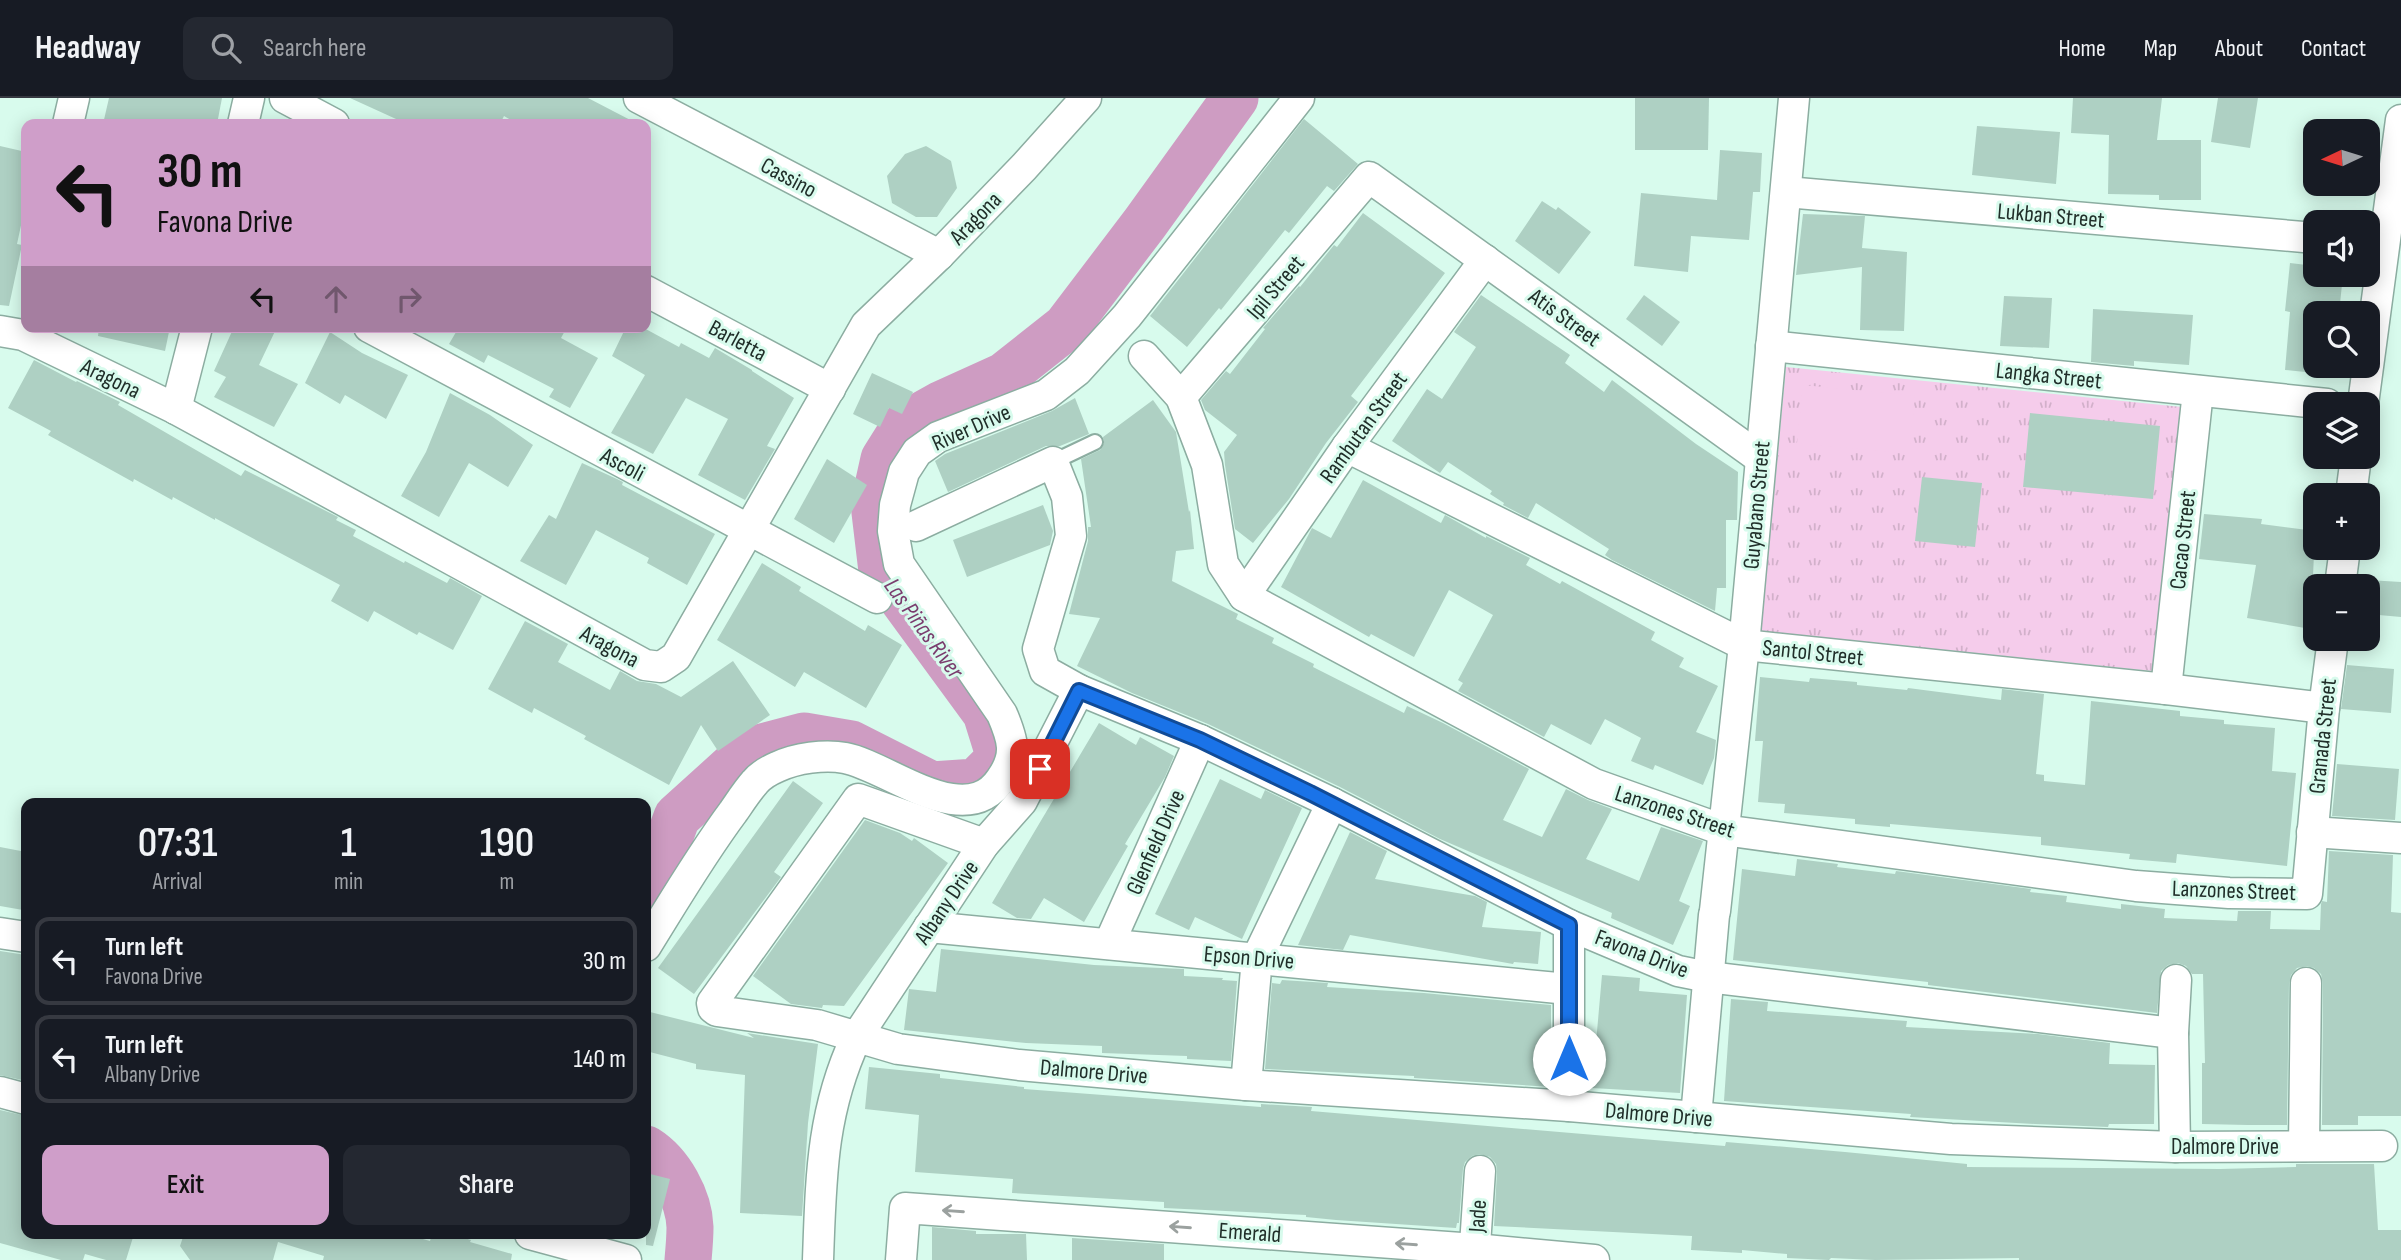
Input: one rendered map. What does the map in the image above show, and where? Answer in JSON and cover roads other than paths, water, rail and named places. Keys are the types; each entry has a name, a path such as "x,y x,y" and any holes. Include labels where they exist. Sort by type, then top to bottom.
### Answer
{"street":[{"path":"69,119 74,98"},
{"path":"244,119 249,98"},
{"path":"285,98 325,119"},
{"name":"Cassino","path":"639,98 939,255"},
{"name":"Aragona","path":"26,333 176,409 645,665 661,667 676,657 866,325 939,255 1086,98"},
{"name":"River Drive","path":"651,938 748,790 757,780 779,766 818,758 849,758 925,792 955,800 982,795 999,783 1011,764 1012,751 1012,738 1002,714 899,564 893,531 895,505 904,472 917,452 938,437 1046,395 1077,371 1127,316 1299,98"},
{"name":"Guyabano Street","path":"1696,1117 1714,913 1744,645 1794,98"},
{"path":"2380,224 2401,120"},
{"name":"Atis Street","path":"1369,177 1760,458"},
{"name":"Ipil Street","path":"1181,397 1369,177"},
{"name":"Lukban Street","path":"1786,192 2303,238"},
{"name":"Rambutan Street","path":"1244,596 1347,447 1485,260"},
{"path":"2364,392 2373,287"},
{"name":"Barletta","path":"651,294 830,389"},
{"path":"176,409 195,333"},
{"name":"Ascoli","path":"380,333 877,598"},
{"name":"Langka Street","path":"1771,346 2303,402"},
{"name":"Lanzones Street","path":"1144,356 1181,397 1207,465 1223,564 1244,596 1594,784 1723,830 2136,886 2229,893 2307,894 2312,832"},
{"name":"Cacao Street","path":"2166,689 2198,391"},
{"name":"Santol Street","path":"1347,447 1744,645 2324,708"},
{"path":"916,526 1053,462"},
{"name":"Favona Drive","path":"1053,462 1067,497 1071,536 1038,649 1045,671 1079,691 1200,740 1332,803 1569,925 1678,971 1708,977 2173,1033"},
{"name":"Granada Street","path":"2312,832 2331,651"},
{"name":"Albany Drive","path":"818,1260 822,1161 828,1120 843,1065 856,1038 984,844 1022,801 1079,691"},
{"name":"Glenfield Drive","path":"1109,944 1200,740"},
{"name":"Dalmore Drive","path":"984,844 858,799 712,1003 713,1008 717,1011 817,1025 898,1049 1005,1063 1246,1085 1569,1106 1951,1139 2175,1147 2382,1146"},
{"path":"1246,1085 1257,958 1332,803"},
{"path":"2312,832 2401,838"},
{"path":"1569,925 1569,1106"},
{"name":"Epson Drive","path":"929,928 1569,989"},
{"path":"0,933 21,936"},
{"path":"2175,1147 2173,1033 2176,980"},
{"path":"2304,1146 2306,983"},
{"path":"0,1092 21,1098"},
{"name":"Jade","path":"1474,1254 1480,1171"},
{"name":"Emerald","path":"901,1260 905,1208 1474,1254 1594,1260"},
{"path":"549,1242 626,1260"}],"lane":[{"path":"1053,462 1095,442"}],"waterway":[{"name":"Las Piñas River","path":"651,888 677,817 751,750 804,736 851,744 932,785 976,782 1000,758 986,713 882,571 874,504 884,459 906,424 940,405 1004,376 1066,327 1235,98"},
{"name":"Las Piñas River","path":"651,1152 663,1163 677,1183 686,1205 690,1227 688,1260"}]}
